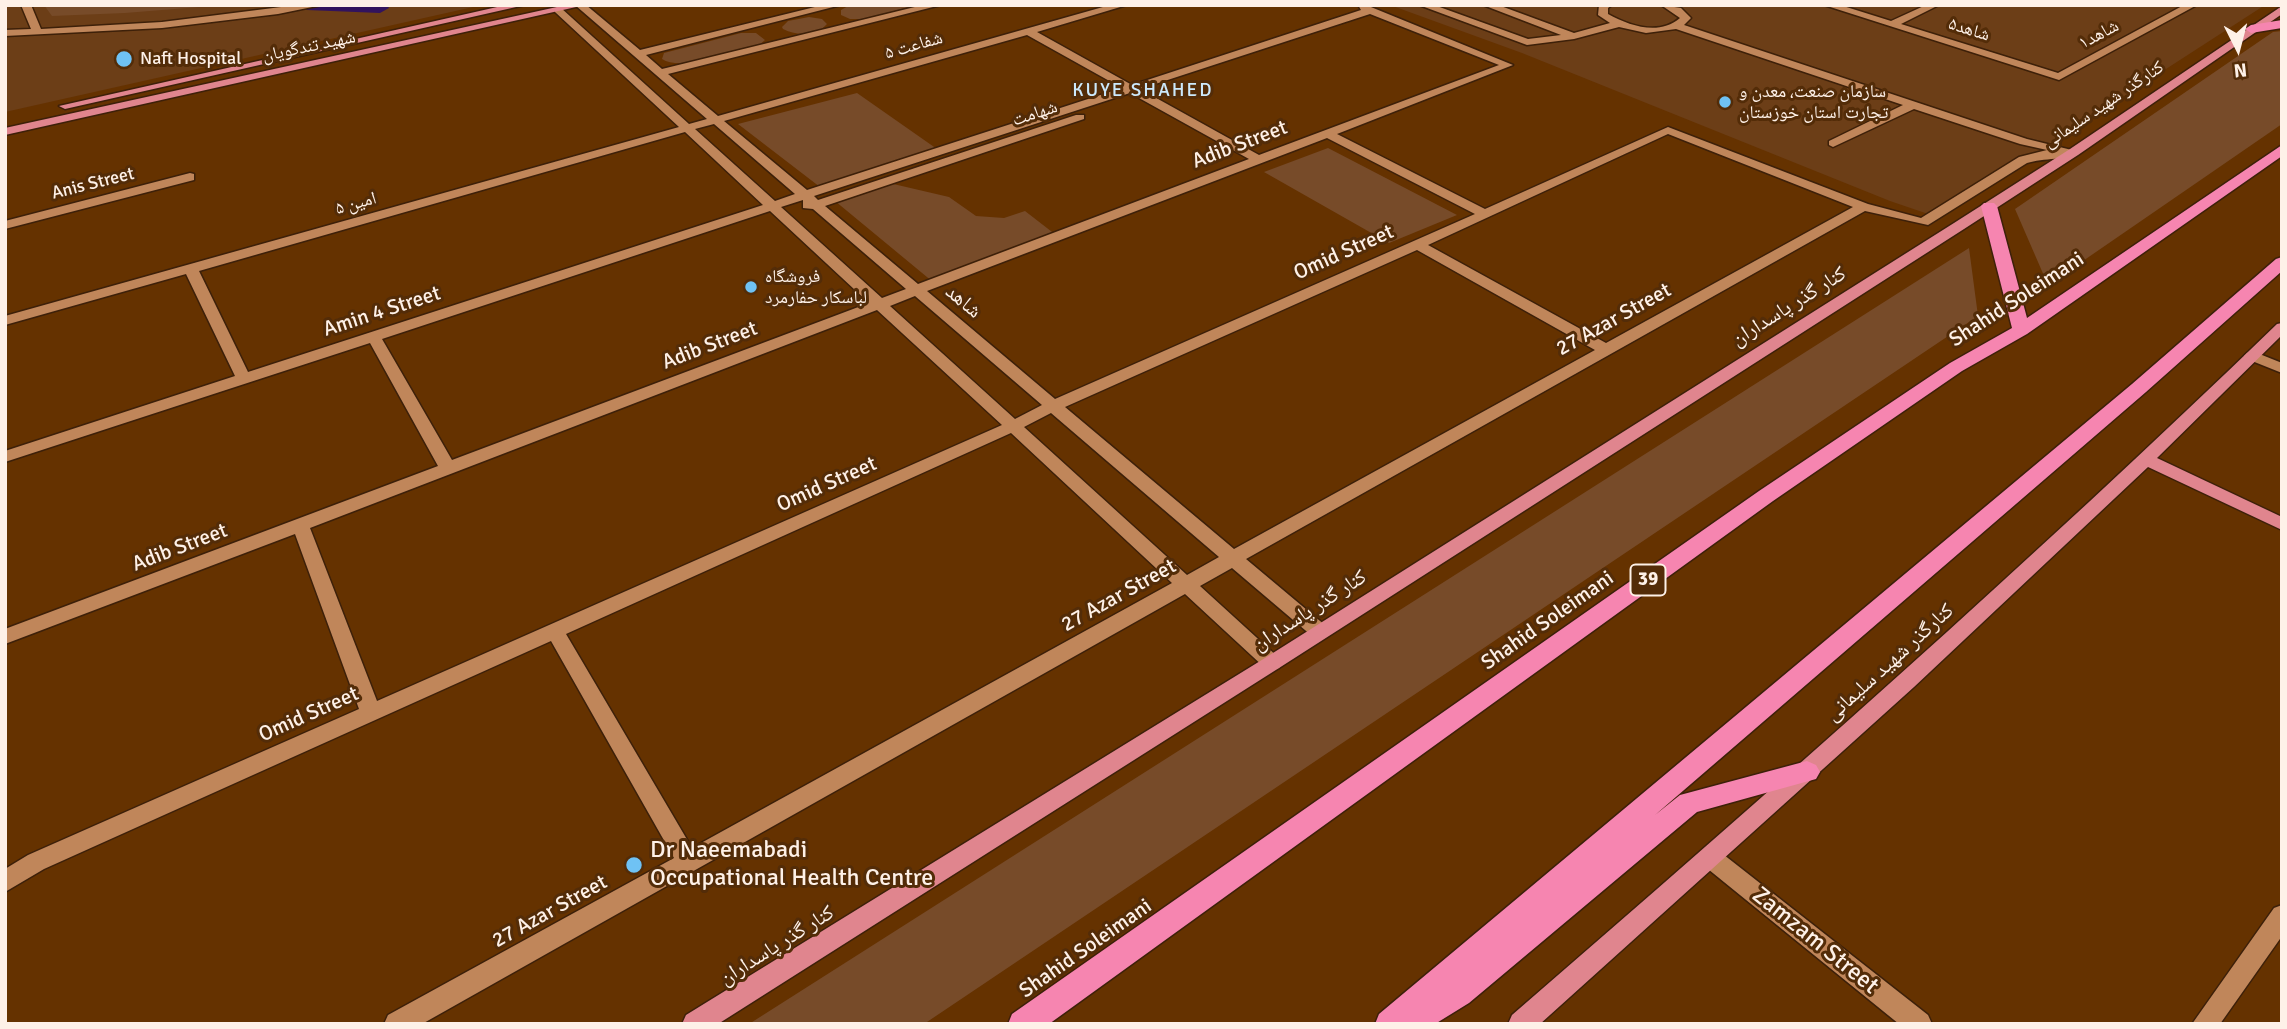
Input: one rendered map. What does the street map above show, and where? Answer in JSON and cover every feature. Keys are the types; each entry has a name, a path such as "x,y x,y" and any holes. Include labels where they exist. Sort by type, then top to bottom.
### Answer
{"highway":[{"path":"2252,29 2282,24"},
{"name":"Shahid Soleimani","path":"1023,1024 1766,496 1956,367 2021,330 2282,149"},
{"path":"1989,206 2021,330"},
{"path":"1390,1024 2139,388 2282,261"},
{"path":"1407,1024 1458,993 1689,803 1807,772"}],"main road":[{"name":"شهید تندگویان","path":"5,120 520,5"},
{"name":"شهید تندگویان","path":"5,132 580,5"},
{"name":"کنارگذر شهید سلیمانی","path":"1947,233 2074,152 2282,9"},
{"name":"کنار گذر پاسداران","path":"695,1024 1272,663 1947,233"},
{"name":"کنارگذر شهید سلیمانی","path":"1521,1024 1807,772 2148,460 2282,327"},
{"path":"2148,460 2282,524"}],"street":[{"path":"26,5 36,28"},
{"path":"5,33 265,5"},
{"path":"5,23 36,28 149,27 238,18 317,5"},
{"name":"شاهد","path":"580,5 1319,631"},
{"path":"638,54 836,5"},
{"path":"660,73 936,5"},
{"name":"شفاعت ۵","path":"717,121 1122,5"},
{"path":"1358,5 1385,16"},
{"path":"1424,5 1520,41 1535,43 1617,24"},
{"path":"1489,5 1574,36"},
{"path":"1606,5 1603,7 1603,15 1617,24 1639,29 1664,30 1679,27 2024,142 2074,152"},
{"path":"1666,5 1678,10 1686,18 1679,27"},
{"name":"شاهد۵","path":"1829,5 2059,77"},
{"path":"1891,25 1934,5"},
{"name":"شاهد۱","path":"2059,77 2192,5"},
{"path":"821,9 848,27"},
{"path":"558,10 1272,663"},
{"name":"شهامت","path":"810,200 1130,89 1371,10"},
{"name":"شهامت","path":"810,200 1144,96 1385,16"},
{"name":"Adib Street","path":"5,637 1508,65 1385,16"},
{"path":"760,24 785,43"},
{"path":"1029,32 1259,160"},
{"path":"1833,143 1913,105"},
{"name":"امین ۵","path":"5,321 717,121"},
{"name":"Omid Street","path":"5,882 36,862 1418,245 1668,130 1863,207"},
{"path":"1328,134 1485,214"},
{"path":"1863,207 1923,222 2022,160 2045,154 2074,152"},
{"name":"Anis Street","path":"5,225 190,177"},
{"name":"Amin 4 Street","path":"5,457 772,206 810,200"},
{"name":"27 Azar Street","path":"397,1024 1863,207"},
{"path":"1418,245 1607,350"},
{"path":"191,269 244,379"},
{"path":"374,337 449,468"},
{"path":"2252,356 2282,368"},
{"path":"300,524 371,713"},
{"path":"555,631 688,862"},
{"name":"Zamzam Street","path":"1711,858 1919,1024"},
{"path":"2205,1024 2282,916"}],"shaded area":[{"name":"Naft Hospital","path":"5,5 482,5 5,112"},
{"path":"44,5 224,5 52,16"},
{"path":"850,5 916,5 865,19 850,19 841,15 841,10"},
{"path":"1390,5 2265,5 1937,217 1890,201 1522,53"},
{"path":"809,17 822,19 827,24 818,31 806,34 788,31 782,27 788,21"},
{"path":"2282,31 2282,124 2048,285 2015,209 2273,32"},
{"path":"741,33 756,33 765,40 758,46 695,62 671,62 662,59 664,53"},
{"path":"857,93 937,149 820,187 738,124"},
{"path":"1328,148 1457,215 1389,243 1264,172"},
{"path":"889,183 949,197 976,216 1004,218 1025,211 1056,235 933,282 835,201"},
{"path":"1969,248 1978,316 924,1024 749,1024"}],"waterway":[{"path":"307,5 380,8"}],"place":[{"name":"Naft Hospital","path":"124,59"},
{"name":"سازمان صنعت، معدن و تجارت استان خوزستان","path":"1725,102"},
{"name":"فروشگاه لباسکار حفارمرد","path":"751,287"},
{"name":"Dr Naeemabadi Occupational Health Centre","path":"634,865"}],"district":[{"name":"KUYE SHAHED","path":"1143,91"}]}
